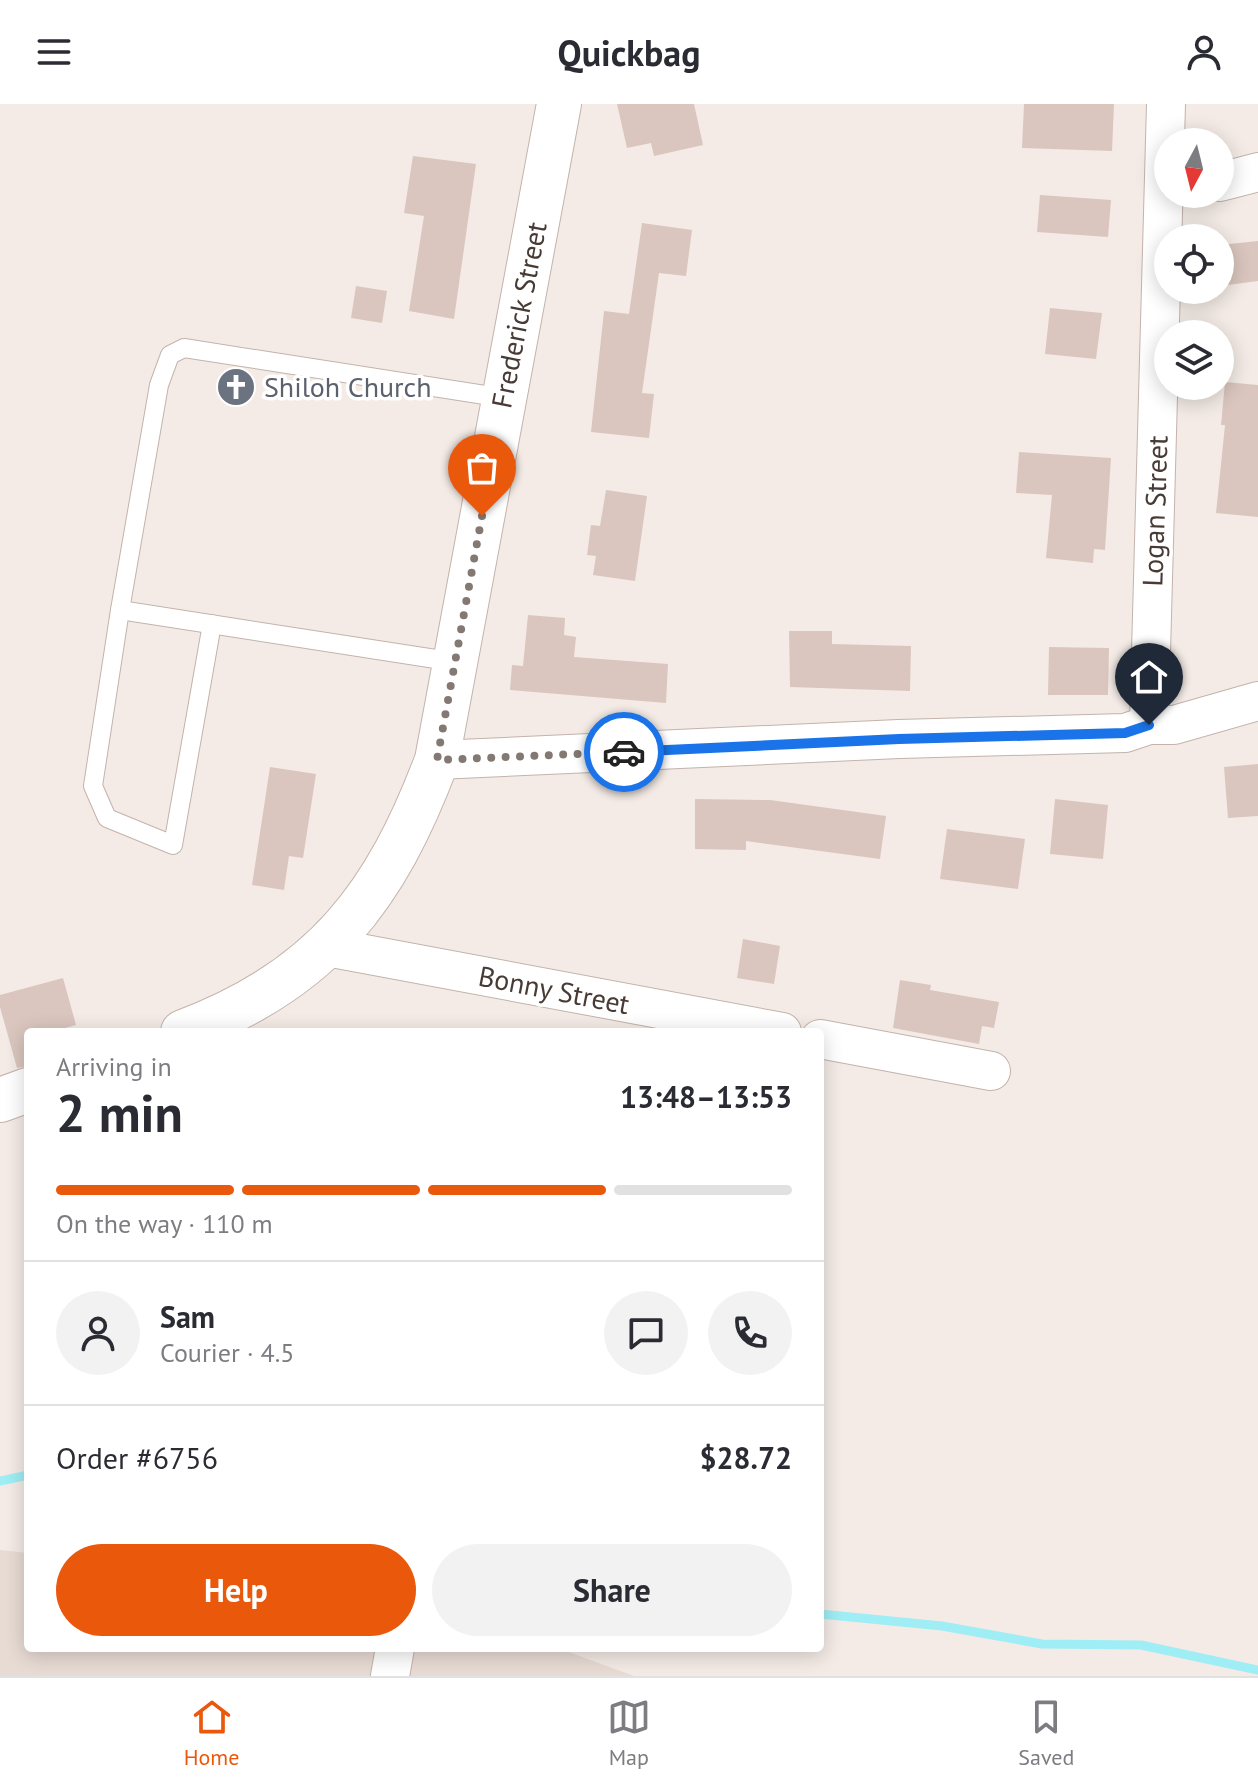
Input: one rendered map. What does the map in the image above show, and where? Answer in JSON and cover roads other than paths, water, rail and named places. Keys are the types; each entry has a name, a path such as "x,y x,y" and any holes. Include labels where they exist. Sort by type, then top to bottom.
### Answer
{"street":[{"name":"Frederick Street","path":"191,1028 258,996 327,947 376,890 419,807 437,760 559,104"},
{"name":"Logan Street","path":"1166,104 1168,128"},
{"path":"1234,178 1258,172"},
{"name":"Logan Street","path":"1149,725 1171,208"},
{"path":"437,760 883,739 1125,733 1149,725 1174,725 1258,701"},
{"name":"Bonny Street","path":"327,947 761,1028"},
{"path":"824,1040 991,1071"},
{"path":"0,1100 24,1091"},
{"path":"390,1676 394,1652"}],"lane":[{"path":"212,624 173,845 107,818 93,786 159,385 170,355 184,348 504,398"},
{"path":"120,610 455,662"}],"waterway":[{"path":"0,1481 24,1476"},
{"path":"824,1614 942,1626 1042,1644 1141,1645 1258,1670"}],"place":[{"name":"Shiloh Church","path":"236,387"}]}
